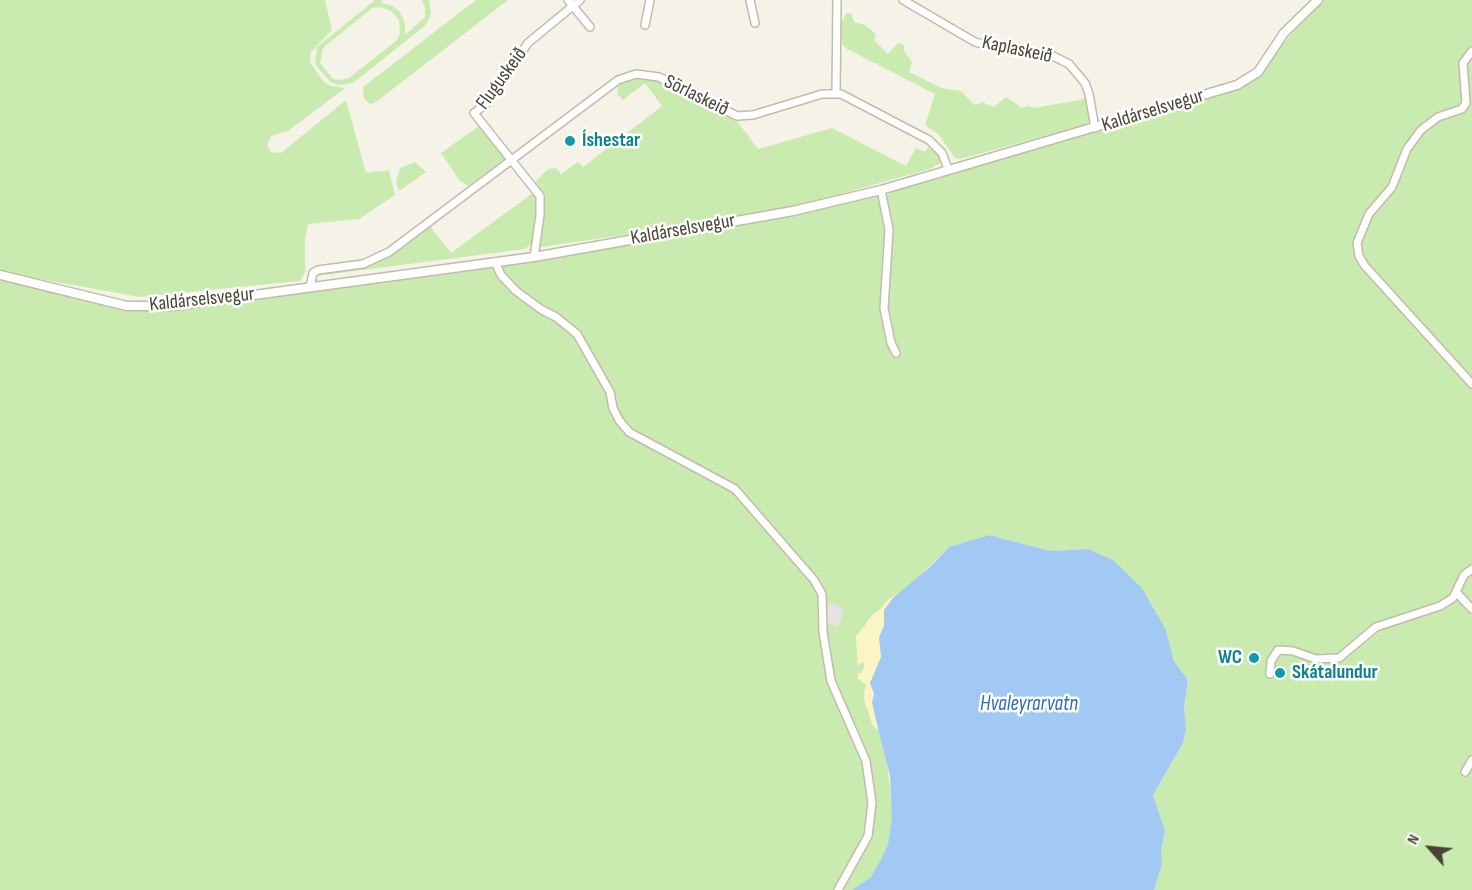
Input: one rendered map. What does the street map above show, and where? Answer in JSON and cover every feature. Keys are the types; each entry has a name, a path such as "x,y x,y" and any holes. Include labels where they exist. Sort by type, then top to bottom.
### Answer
{"street":[{"name":"Fluguskeið","path":"513,160 474,113 487,103 528,43 570,3 580,0"},
{"path":"645,25 650,0"},
{"path":"750,0 755,23"},
{"path":"837,0 836,93 850,98 929,140 942,153 948,169"},
{"name":"Kaplaskeið","path":"903,0 975,42 1001,49 1047,53 1069,64 1085,83 1095,128"},
{"name":"Kaldárselsvegur","path":"0,275 109,302 148,308 203,303 534,257 770,215 881,190 1095,128 1247,80 1258,72 1284,33 1318,0"},
{"path":"570,3 590,27"},
{"path":"1472,51 1463,63 1466,103 1462,109 1438,117 1421,130 1407,149 1392,188 1369,214 1357,243 1359,256 1365,266 1472,384"},
{"name":"Sörlaskeið","path":"310,287 313,273 318,270 363,264 389,252 618,80 636,74 659,77 736,116 753,115 822,94 836,93"},
{"path":"513,160 540,196 540,215 534,257"},
{"path":"881,190 890,229 884,308 891,343 896,353"},
{"path":"495,262 501,275 516,291 542,310 556,316 577,334 610,392 613,408 619,420 629,432 735,489 814,580 822,594 823,632 831,681 866,761 872,803 868,836 838,890"},
{"path":"1270,674 1271,661 1278,650 1293,651 1316,659 1339,658 1376,627 1438,607 1457,593 1464,575 1472,569"},
{"path":"1457,593 1472,609"},
{"path":"1465,772 1472,760"}],"green space":[{"path":"0,0 325,0 332,30 311,52 310,62 323,81 331,86 345,88 288,131 271,136 267,145 271,152 281,153 346,100 366,173 389,170 395,195 359,219 308,224 305,241 305,272 300,281 140,297 0,272"},
{"path":"375,0 383,0 381,3 393,6 400,12 405,23 405,35 425,17 422,0 429,0 431,14 425,26 353,83 339,85 330,82 315,64 317,47","holes":["380,7 391,11 399,20 400,33 397,40 349,78 333,79 320,63 323,48 372,8"]},
{"path":"476,0 508,0 376,102 370,104 364,99 363,87"},
{"path":"1322,0 1472,0 1472,890 1154,890 1162,864 1161,851 1165,831 1153,795 1183,743 1186,729 1184,707 1188,680 1174,661 1166,630 1142,588 1113,560 1088,549 1051,551 989,535 949,547 909,586 884,603 883,608 872,615 856,638 858,665 863,662 865,665 859,679 866,684 864,693 869,713 873,726 879,731 886,755 893,814 888,844 880,861 871,877 852,890 0,890 0,279 136,303 185,300 491,262 505,267 504,265 878,194 881,202 897,186 1248,83"},
{"path":"847,13 851,13 854,22 865,25 876,34 874,40 888,54 898,43 904,45 904,51 912,62 909,72 941,88 961,91 975,105 982,102 994,107 1006,97 1022,108 1028,106 1034,108 1080,100 1088,96 1090,120 1085,125 960,159 955,158 939,135 925,125 935,94 843,45 840,34 841,23"},
{"path":"638,77 651,77 731,113 758,149 832,128 906,166 916,148 925,152 928,147 941,157 942,162 930,169 808,203 693,225 541,247 537,244 541,193 536,181 548,169 556,168 561,174 578,162 583,167 662,106 645,83 623,100 617,94 622,82"},
{"path":"479,126 485,127 506,158 468,186 460,181 441,153"},
{"path":"415,162 426,172 399,191 396,181 400,168"},
{"path":"534,192 538,205 532,243 525,249 316,276 315,274 367,261 429,225 451,253"}],"sand":[{"path":"890,598 893,598 884,610 884,626 879,637 881,657 870,683 879,731 873,726 864,700 866,684 857,678 859,673 863,673 865,665 863,662 858,665 856,636"}],"shaded area":[{"path":"835,604 844,610 838,627 823,620 824,605"}],"water":[{"name":"Hvaleyrarvatn","path":"989,535 1051,551 1088,549 1113,560 1142,588 1166,630 1174,661 1188,680 1184,707 1186,729 1183,743 1153,795 1165,831 1161,851 1162,864 1154,890 852,890 871,877 880,861 888,844 892,818 890,776 874,712 872,702 874,694 870,683 881,657 879,637 884,626 884,610 893,598 931,566 949,547"}],"place":[{"name":"Íshestar","path":"570,141"},
{"name":"WC","path":"1254,658"},
{"name":"Skátalundur","path":"1280,673"}]}
